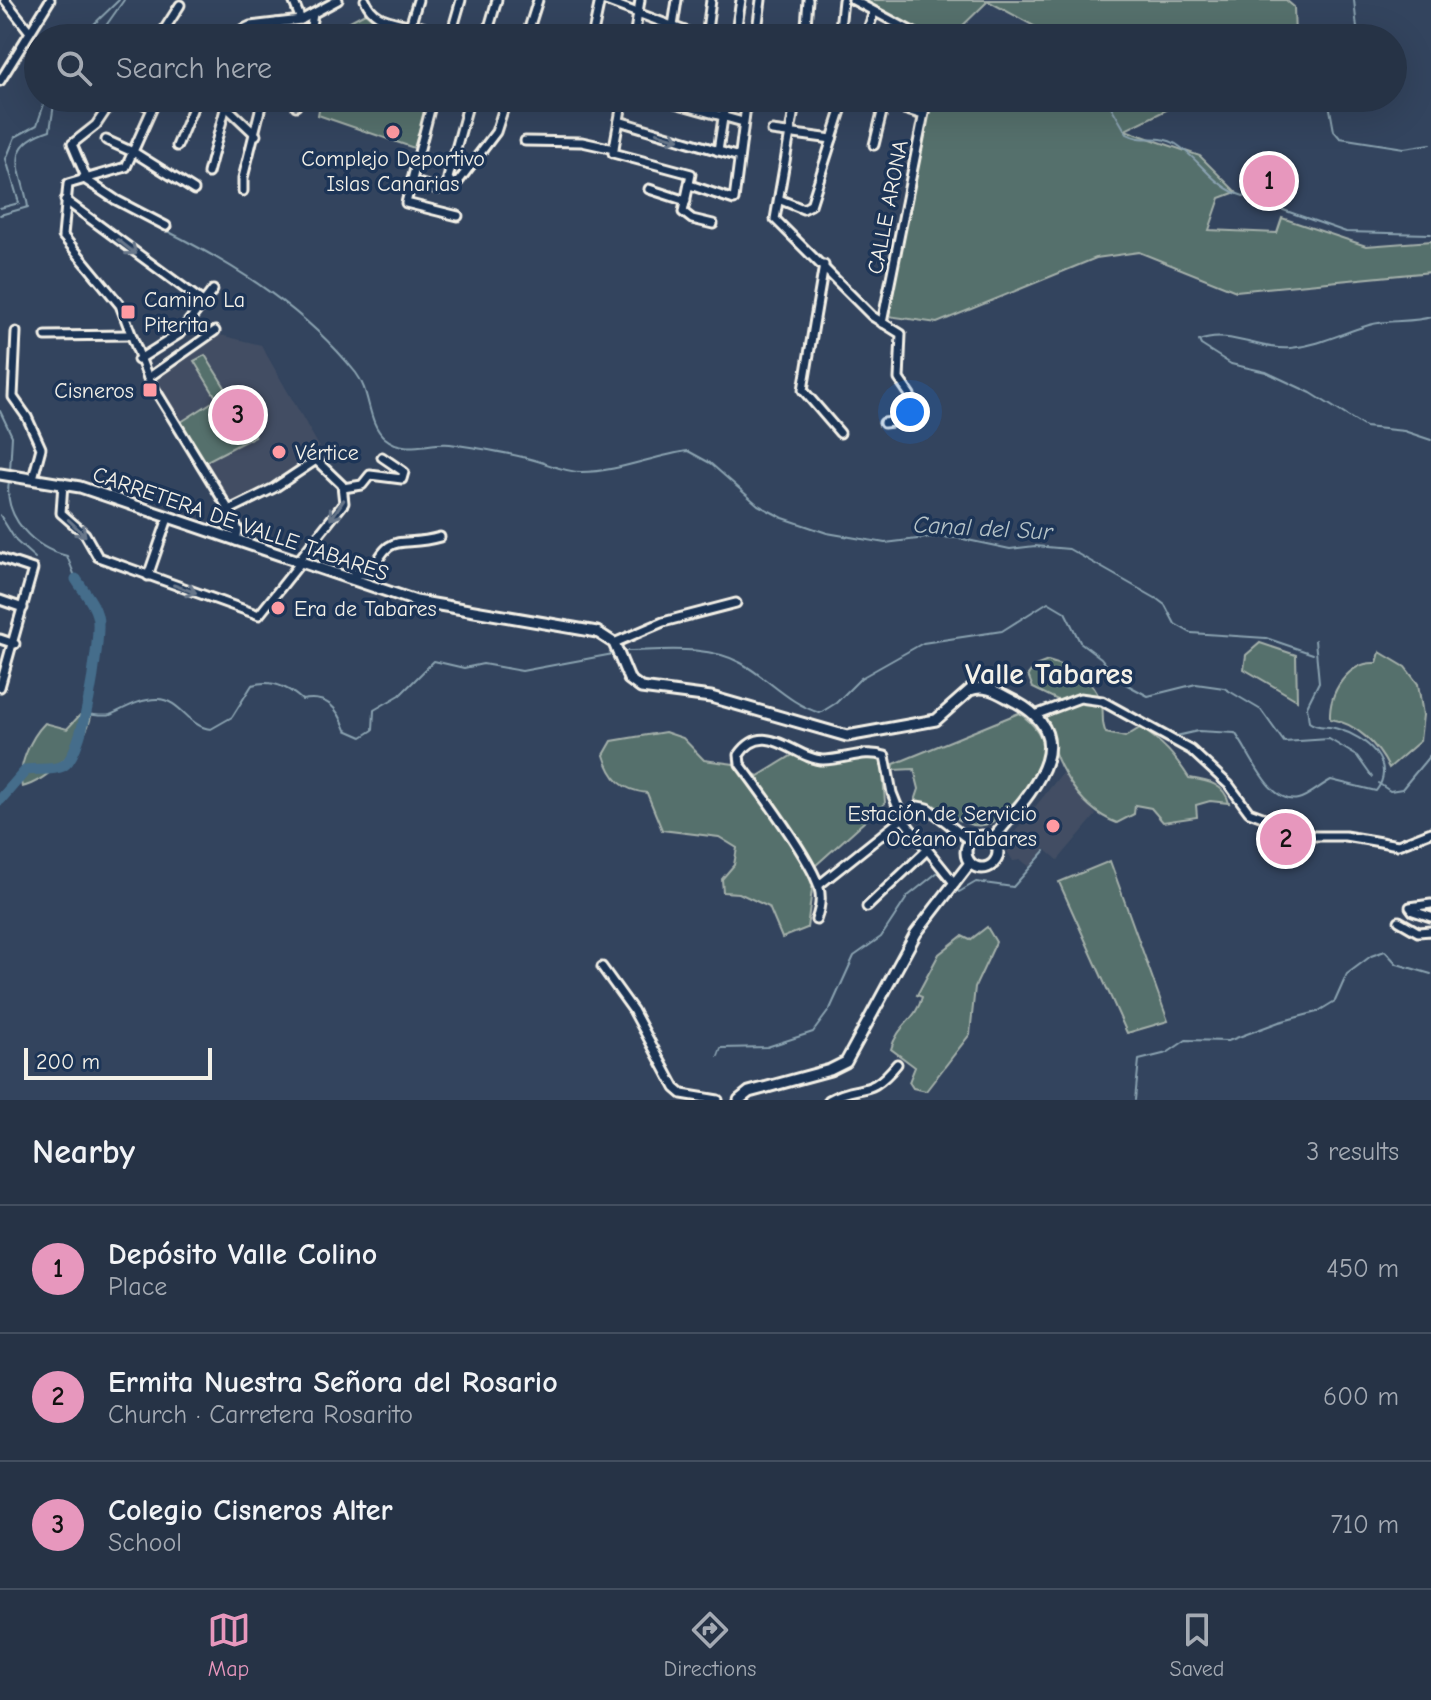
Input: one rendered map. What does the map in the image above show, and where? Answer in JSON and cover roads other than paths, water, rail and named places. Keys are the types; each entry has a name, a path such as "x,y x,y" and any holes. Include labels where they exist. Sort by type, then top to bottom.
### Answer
{"main road":[{"name":"CARRETERA DE VALLE TABARES","path":"0,474 63,483 436,605 597,632 614,643"},
{"path":"614,643 629,679 641,688 711,697 832,733 862,735 936,720 977,687 992,690 1035,715 1048,741 1047,765 992,840"},
{"path":"980,836 992,840 998,852 995,863 984,869 970,863 966,854 970,841 980,836"},
{"path":"739,1100 749,1092 830,1070 846,1062 916,933 970,863"}],"street":[{"path":"5,0 24,24"},
{"path":"293,0 301,20"},
{"path":"274,24 301,20 338,0"},
{"path":"365,0 372,14 404,24"},
{"path":"411,23 418,0"},
{"path":"455,24 461,0"},
{"path":"490,24 497,0"},
{"path":"530,24 538,0"},
{"path":"595,24 601,0 668,24"},
{"path":"636,24 640,0"},
{"path":"673,24 677,0"},
{"path":"707,24 711,0"},
{"path":"737,24 741,0"},
{"path":"758,24 761,0"},
{"path":"806,24 808,0"},
{"path":"840,24 843,0"},
{"path":"853,0 898,24"},
{"path":"34,24 45,2"},
{"path":"168,24 180,5"},
{"path":"870,24 874,12"},
{"path":"311,24 313,14"},
{"path":"0,81 24,42"},
{"path":"0,62 6,70"},
{"path":"105,112 96,125 72,144 85,177 116,200 166,226"},
{"path":"150,112 135,153 120,170 68,184 63,236 67,245 116,298 138,360 229,510 238,530 236,541"},
{"path":"177,146 191,112"},
{"path":"208,173 224,112"},
{"path":"236,112 256,135"},
{"path":"243,191 243,178 260,112"},
{"path":"429,112 406,203 458,216"},
{"path":"451,183 448,178 466,112"},
{"path":"411,181 438,189 446,189 451,183 458,182 485,151 502,112"},
{"path":"613,151 621,112"},
{"path":"706,112 743,122"},
{"path":"718,151 724,112"},
{"path":"690,185 734,200 745,112"},
{"path":"794,112 781,200 775,219 882,323 901,334 899,379 910,395 912,406 906,418 884,423"},
{"path":"781,200 803,209 811,205 841,112"},
{"path":"874,145 882,112"},
{"path":"915,112 923,115"},
{"name":"CALLE ARONA","path":"882,323 924,112"},
{"path":"619,121 739,157"},
{"path":"772,131 832,139"},
{"path":"106,140 135,153 194,190"},
{"path":"525,141 582,142 691,174 683,212 692,219 713,224"},
{"path":"649,189 686,201"},
{"path":"65,200 203,302"},
{"path":"824,265 803,390 840,433"},
{"path":"138,360 179,334 213,290"},
{"path":"148,378 215,331"},
{"path":"16,332 13,397 27,417 41,448 33,478"},
{"path":"46,336 130,335"},
{"path":"343,488 362,485 370,475 376,474 402,479 404,472 382,457"},
{"path":"63,483 61,513 85,534 98,557 259,615 344,503 343,488 316,460 274,488 229,510"},
{"path":"148,576 168,518"},
{"path":"352,579 354,573 371,575 380,552 389,543 440,537"},
{"path":"0,558 33,569 15,644 1,684"},
{"path":"0,600 23,608"},
{"path":"614,643 683,615 736,603"},
{"path":"0,639 15,644"},
{"path":"1035,715 1080,698 1102,701 1191,750 1229,785 1249,812 1319,837 1350,837 1398,845 1431,832"},
{"path":"816,920 820,906 819,885 808,863 740,764 739,755 745,747 774,740 819,760 863,753 885,756 892,793 902,818 955,884"},
{"path":"819,885 915,808 925,806 970,841"},
{"path":"867,907 926,851"},
{"path":"1431,904 1410,907 1431,917"},
{"path":"1399,921 1418,932 1431,931"},
{"path":"602,967 633,1010 675,1088 687,1095 718,1100"},
{"path":"829,1100 842,1094 862,1095 873,1091 897,1064"}],"waterway":[{"path":"94,24 119,0"},
{"path":"107,24 124,0"},
{"path":"1354,0 1357,24"},
{"path":"0,208 19,203 6,159 15,137 37,125 41,112"},
{"path":"0,215 28,207 18,161 20,152 34,136 50,130 53,112"},
{"path":"1114,112 1127,134 1164,139 1176,144 1219,183 1235,193 1346,232 1431,234"},
{"path":"1331,112 1334,131 1340,138 1404,148 1431,144"},
{"name":"Canal del Sur","path":"167,231 245,275 315,329 356,373 379,432 392,443 471,447 581,472 688,451 710,463 758,505 783,518 827,533 885,543 934,537 958,538 1010,549 1035,546 1069,549 1157,599 1165,605 1175,624 1191,633 1266,638 1313,654"},
{"path":"1431,317 1377,323 1321,342 1291,348 1222,337 1199,341 1231,364 1266,372 1311,393 1365,427 1404,431 1431,440"},
{"path":"0,411 12,436 10,471"},
{"path":"9,481 8,495 16,519 33,539 67,556 76,579"},
{"path":"0,515 16,541 35,558"},
{"name":"Valle Tabares","path":"0,800 26,770 63,766 71,758 84,722 93,676 98,623 93,605 76,579"},
{"name":"Valle Tabares","path":"622,651 683,650 727,657 751,669 798,704 820,713 836,703 861,678 923,643 1002,631 1048,602 1065,612 1080,642 1101,658 1118,680 1148,696 1196,684 1224,688 1261,710 1284,742 1329,739 1357,756 1372,777"},
{"path":"1176,736 1198,731 1235,733 1260,774 1278,794 1288,799 1302,798 1331,780 1376,791 1383,771 1375,752 1349,733 1309,722 1307,706 1319,682 1315,640"},
{"name":"Valle Tabares","path":"84,714 110,715 138,702 157,699 165,700 197,724 211,729 232,717 252,685 272,683 291,691 302,700 325,701 339,715 346,730 362,737 373,730 374,710 400,695 434,661 464,668 483,664 522,671 613,654"},
{"name":"Valle Tabares","path":"1378,783 1390,791 1402,789 1431,754"},
{"path":"956,889 959,892 976,882 1013,887 1045,851"},
{"path":"718,1056 721,1048 767,1047 813,1032 830,1009 854,956 881,937 908,896 938,872 951,884"},
{"path":"1135,1100 1139,1060 1167,1053 1186,1040 1228,1041 1317,1012 1335,1001 1347,974 1371,956 1385,951 1397,964 1431,974"}],"place":[{"name":"Complejo Deportivo Islas Canarias","path":"393,132"},
{"name":"Depósito Valle Colino","path":"1269,181"},
{"name":"Camino La Piterita","path":"128,312"},
{"name":"Cisneros","path":"150,390"},
{"name":"Colegio Cisneros Alter","path":"238,415"},
{"name":"Vértice","path":"279,452"},
{"name":"Era de Tabares","path":"278,608"},
{"name":"Estación de Servicio Océano Tabares","path":"1053,826"},
{"name":"Ermita Nuestra Señora del Rosario","path":"1286,839"}],"district":[{"name":"Valle Tabares","path":"1049,674"}]}
